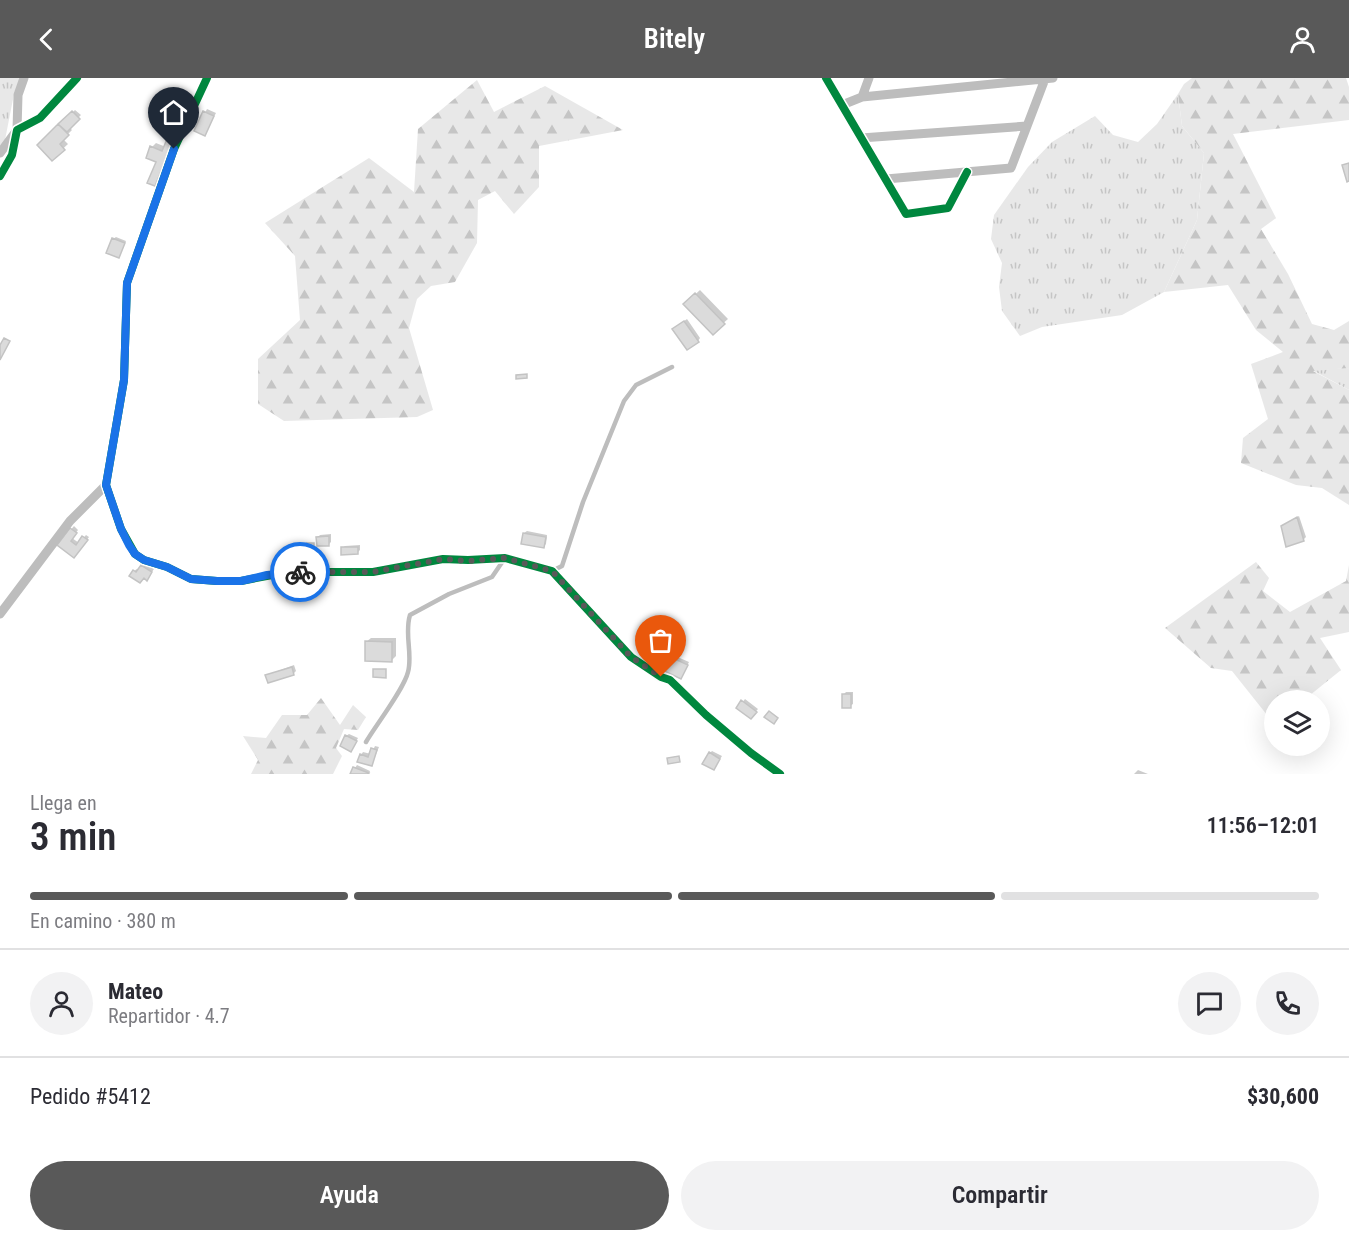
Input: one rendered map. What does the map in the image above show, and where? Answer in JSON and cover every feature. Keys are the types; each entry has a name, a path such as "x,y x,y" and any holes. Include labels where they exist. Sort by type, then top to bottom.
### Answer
{"street":[{"path":"0,176 12,155 17,130 18,95 24,78"},
{"path":"0,153 17,130 40,118 77,78"},
{"path":"207,78 174,149 127,283 124,380 106,485 121,529 135,554 144,560 167,567 191,579 241,581 288,572 373,572 443,559 468,561 505,558 552,571 631,657 661,677 670,680 706,715 780,774"},
{"path":"826,78 906,214 948,208 967,172"},
{"path":"862,98 869,78"},
{"path":"842,105 862,98 1049,78"},
{"path":"886,179 1011,168 1049,78"},
{"path":"861,138 1027,126"},
{"path":"0,614 64,528 106,485"}],"lane":[{"path":"552,571 562,566 583,502 624,401 636,386 672,368"},
{"path":"366,742 404,682 408,671 410,615 449,594 492,577 505,558"}],"green space":[{"path":"0,78 20,78 14,94 5,140 0,146"},
{"path":"1192,78 1346,78 1349,87 1349,120 1233,134 1276,218 1261,229 1288,274 1312,324 1334,330 1349,321 1349,368 1313,371 1349,390 1349,505 1322,488 1296,485 1241,463 1243,438 1268,419 1251,364 1283,352 1256,330 1228,285 1164,292 1197,220 1204,153 1182,126 1178,94 1184,84"},
{"path":"477,80 494,112 545,86 623,130 539,146 539,187 514,214 495,191 478,200 477,243 455,282 431,286 417,299 409,328 433,410 417,417 284,421 258,404 258,359 300,320 295,256 265,223 369,158 414,192 418,129"},
{"path":"1178,94 1182,126 1204,153 1197,220 1164,292 1122,315 1042,327 1020,336 1002,311 999,287 1002,263 991,239 994,215 1028,167 1052,142 1095,116 1113,135 1138,142 1157,124"},
{"path":"1349,368 1349,390 1312,370"},
{"path":"1256,562 1269,578 1263,591 1290,612 1346,581 1349,565 1349,632 1320,638 1341,670 1316,690 1264,690 1264,711 1232,671 1211,668 1165,628"},
{"path":"321,698 340,725 353,705 366,717 358,730 344,729 336,748 342,756 333,774 251,774 258,760 243,736 266,738 282,715 307,715"}],"building":[{"path":"72,111 80,119 67,132 58,124"},
{"path":"203,111 214,116 205,136 194,131"},
{"path":"58,124 69,135 60,144 65,150 52,161 37,145"},
{"path":"172,127 178,130 155,186 147,183 156,162 146,158 150,146 162,151"},
{"path":"1349,163 1349,181 1347,182 1342,165"},
{"path":"112,238 125,243 119,258 106,253"},
{"path":"695,293 725,324 713,335 683,304"},
{"path":"684,321 699,342 687,350 672,329"},
{"path":"4,338 10,341 0,360 0,345"},
{"path":"527,374 527,378 516,379 516,375"},
{"path":"1297,517 1304,541 1286,547 1281,526"},
{"path":"70,528 77,533 71,541 76,545 82,536 88,540 74,558 57,545"},
{"path":"523,533 546,537 544,548 521,544"},
{"path":"329,536 329,546 317,546 316,537"},
{"path":"307,543 314,543 314,549 307,549"},
{"path":"341,547 358,547 358,554 341,555"},
{"path":"141,565 152,572 147,581 144,578 140,583 129,576"},
{"path":"365,641 392,642 392,662 365,661"},
{"path":"662,653 688,665 681,679 656,667"},
{"path":"292,667 294,675 268,683 265,675"},
{"path":"373,669 386,669 386,678 373,677"},
{"path":"842,694 851,694 851,708 842,708"},
{"path":"741,700 757,712 751,719 736,708"},
{"path":"769,711 778,718 774,724 764,717"},
{"path":"345,735 357,741 351,752 340,746"},
{"path":"371,748 377,750 372,766 357,762 360,754 368,757"},
{"path":"709,752 720,759 714,770 702,764"},
{"path":"679,756 680,762 668,764 667,758"},
{"path":"353,767 369,773 350,774"}],"cycle path":[{"path":"0,176 12,155 17,130 40,118 77,78"},
{"path":"207,78 174,149 127,283 124,380 106,485 121,529 135,554 144,560 167,567 191,579 217,581 241,581 288,572 373,572 443,559 505,558 552,571 631,657 661,677 670,680 706,715 780,774"},
{"path":"826,78 906,214 948,208 967,172"}],"way so far":[{"path":"300,572 373,572 443,559 468,561 505,558 552,571 631,657 661,677"}],"route":[{"path":"174,149 127,283 124,380 106,485 129,545 135,554 144,560 167,567 191,579 217,581 241,581 267,575 300,572"}]}
